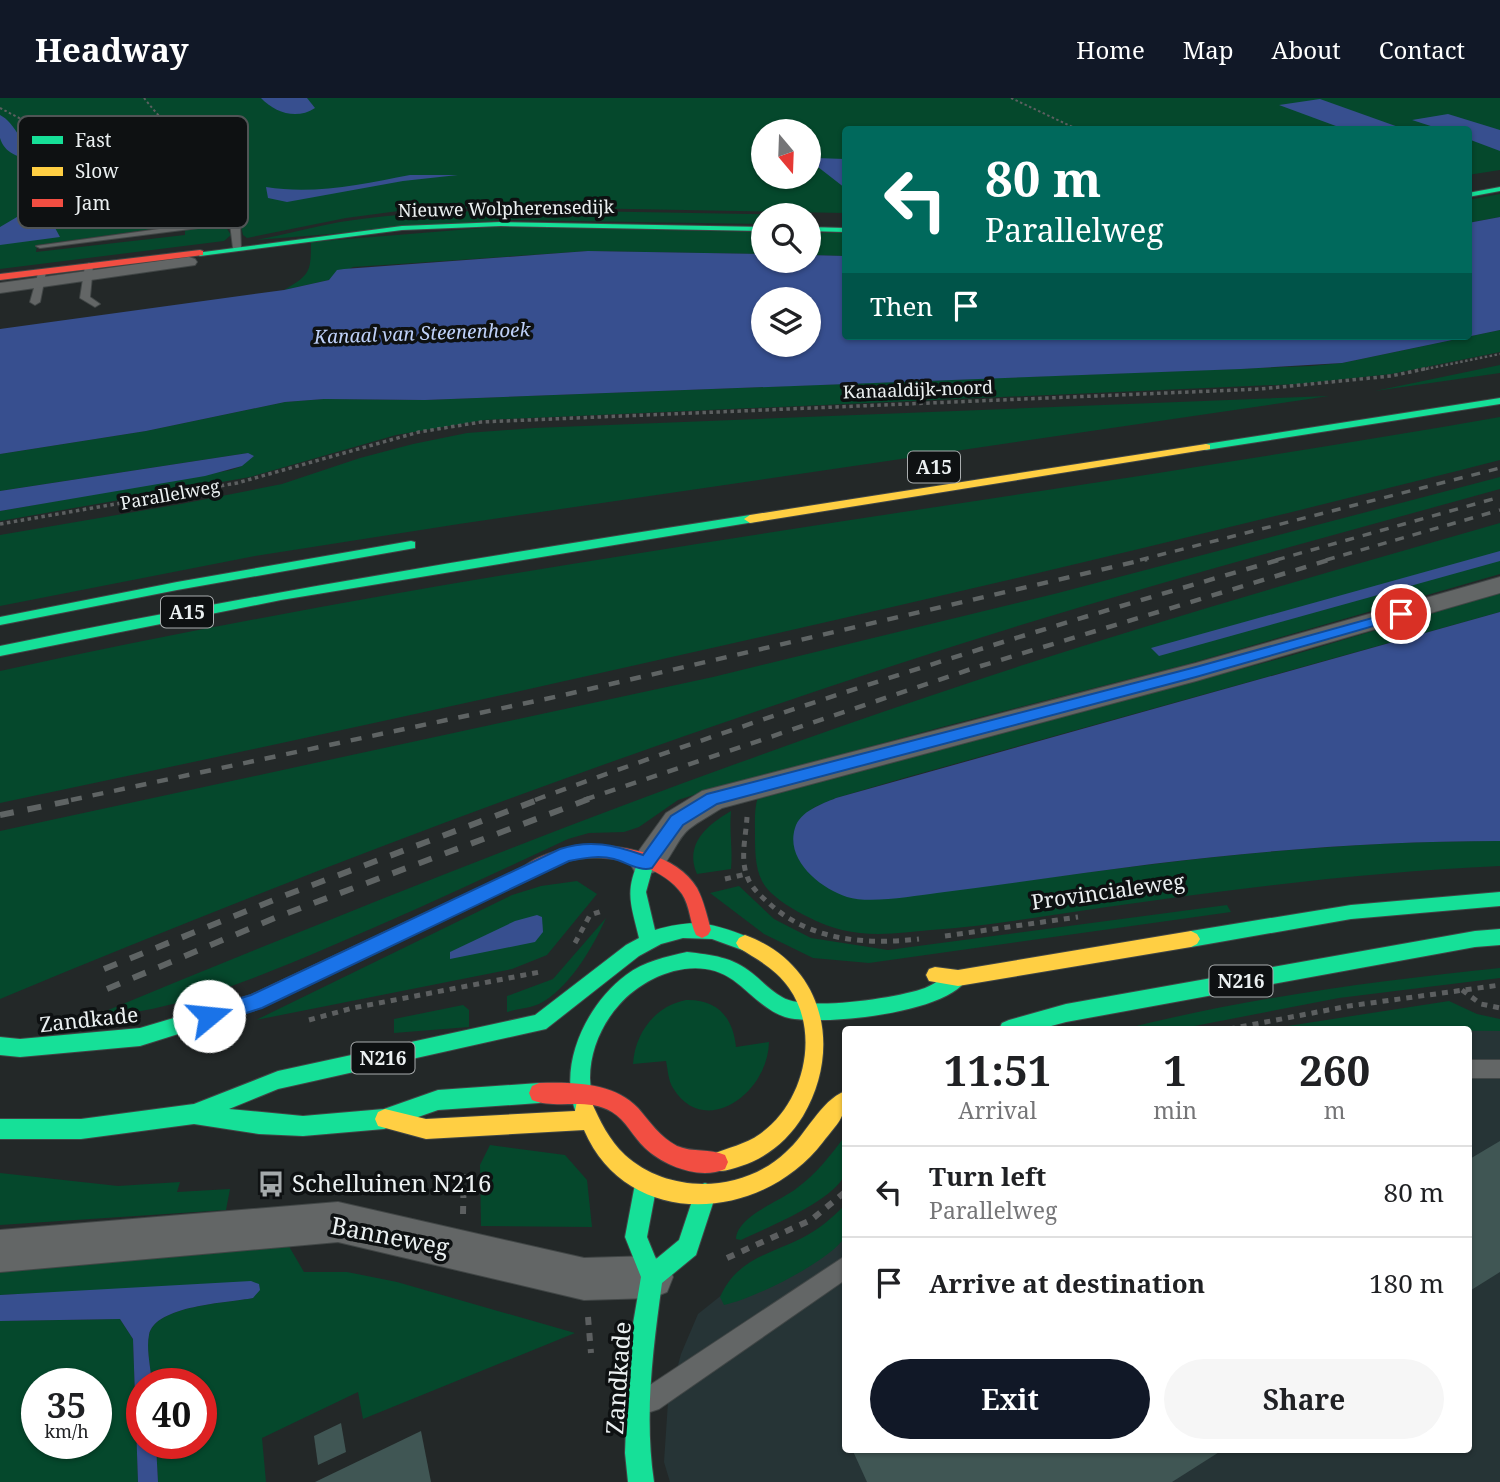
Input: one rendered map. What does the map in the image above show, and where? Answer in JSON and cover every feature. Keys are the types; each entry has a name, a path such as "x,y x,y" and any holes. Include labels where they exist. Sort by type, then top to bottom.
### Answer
{"main road":[{"path":"1472,194 1500,189"},
{"name":"Nieuwe Wolpherensedijk","path":"88,271 237,247 451,225 751,229"},
{"path":"821,229 842,230"},
{"name":"Nieuwe Wolpherensedijk","path":"0,277 41,277"},
{"name":"A15","path":"0,650 175,614 375,578 1500,401"},
{"name":"A15","path":"0,621 177,586 432,542"},
{"name":"Zandkade","path":"0,1046 20,1048 140,1037 255,1002 566,854 593,850 614,852 646,863 679,880 688,888 702,930"},
{"path":"646,863 637,892 649,941 652,968"},
{"name":"N216","path":"922,973 958,978 1351,912 1500,899"},
{"name":"N216","path":"0,1129 81,1129 194,1114 278,1080 538,1023 572,1002 606,966 626,951 674,933 702,930 725,934 751,945 809,987 819,1071 795,1116 777,1135 754,1151 718,1163 700,1162 679,1156 656,1145 625,1110 610,1100 580,1094 431,1101 383,1119 281,1126 194,1114"},
{"name":"N216","path":"1020,1026 1066,1013 1475,939 1500,937"},
{"name":"N216","path":"841,1104 804,1153 776,1175 742,1190 705,1194 646,1184 617,1163 598,1141 587,1121 580,1094 579,1075 592,1029 606,1007 624,986 652,968 687,961 706,960 724,964 741,973 776,1005 790,1010 811,1011 928,996 958,978"},
{"name":"N216","path":"383,1119 426,1129 587,1121"},
{"path":"652,1277 688,1247 718,1163"},
{"name":"Zandkade","path":"642,1482 637,1453 639,1408 642,1347 652,1277 636,1237 646,1184"}],"street":[{"name":"Nieuwe Wolpherensedijk","path":"0,288 41,277 190,262"},
{"path":"646,863 677,821 713,799 1209,668 1500,585"},
{"name":"Banneweg","path":"0,1251 338,1222 584,1279 652,1277"}],"lane":[{"path":"40,246 179,228"},
{"path":"236,228 237,247"},
{"path":"88,271 85,298 95,304"},
{"path":"35,302 41,277"},
{"path":"1472,1069 1500,1069"},
{"path":"639,1408 842,1270"}],"path":[{"path":"144,98 157,116"},
{"path":"1011,98 1070,126"},
{"path":"0,108 18,117"},
{"path":"78,228 80,241"},
{"name":"Kanaaldijk-noord","path":"338,454 419,432 517,419 1260,389 1391,376 1500,354"},
{"name":"Parallelweg","path":"0,524 237,483 338,454"},
{"path":"747,789 746,874 771,906 802,925 840,939 890,943 930,938"},
{"path":"566,954 590,915 604,910"},
{"name":"Provincialeweg","path":"943,936 1091,915"},
{"path":"491,991 491,981 536,974 547,969"},
{"path":"1245,1026 1349,1006 1500,985"},
{"path":"1461,990 1481,1004 1500,1008"},
{"path":"716,1261 756,1247 811,1220 842,1194"}],"shaded area":[{"path":"1500,1026 1500,1482 670,1482 664,1462 668,1402 681,1354 698,1314 733,1286 842,1222 842,1453 1472,1453 1472,1029"}],"green space":[{"path":"0,98 1500,98 1500,170 1472,174 1472,126 842,126 842,213 821,213 821,203 751,203 751,211 523,207 406,210 346,218 247,238 241,228 248,228 248,116 18,116 18,228 160,228 37,245 36,252 185,235 185,229 193,228 227,228 231,235 224,241 0,269"},
{"path":"1500,194 1500,217 1472,222 1472,199"},
{"path":"523,210 751,214 751,224 504,220 256,240 340,222 454,212"},
{"path":"495,227 751,232 751,254 588,251 353,267 329,280 284,290 307,272 311,242"},
{"path":"821,233 842,233 842,256 821,255"},
{"path":"1500,330 1500,352 1391,374 1297,384 484,420 396,435 250,477 0,521 0,511 231,470 242,466 248,453 0,491 0,454 146,431 285,402 324,399 425,400 1311,366 1342,363 1452,340 1472,340 1472,336"},
{"path":"1500,365 1500,373 1375,391"},
{"path":"1329,396 255,556 0,606 0,535 282,484 360,458 467,433 534,428"},
{"path":"1500,417 1500,460 1097,559 732,644 0,803 0,671 186,632 561,566"},
{"path":"1500,477 1500,489 1046,618 895,665 669,742 332,865 0,999 0,831 713,677 1058,593"},
{"path":"1500,523 1500,574 1188,664 700,793 678,800 639,827 624,832 589,833 568,839 389,921 212,993 151,1009 89,1018 504,851 818,734 1139,629"},
{"path":"1500,593 1500,612 904,778 836,798 813,808 863,899 1197,859 1370,845 1500,841 1500,866 1299,882 995,923 887,934 842,930 810,918 776,897 767,889 760,876 755,846 758,797 1286,657"},
{"path":"731,811 731,869 697,874 693,853 700,836"},
{"path":"577,881 597,894 547,955 512,969 256,1020 512,895 541,886"},
{"path":"739,886 774,919 811,938 888,950 1227,905 1231,912 869,963 813,958 764,934 710,893"},
{"path":"606,918 587,954 560,988 539,1004 507,1012 507,996 553,979"},
{"path":"1500,968 1500,978 1339,998 1194,1026 1137,1026 1217,1008 1405,979"},
{"path":"686,1000 706,1003 721,1012 731,1027 736,1047 769,1042 766,1061 758,1078 746,1093 732,1104 717,1110 701,1110 686,1103 671,1085 666,1061 633,1064 638,1042 649,1023 665,1008"},
{"path":"1449,1001 1477,1014 1500,1019 1500,1031 1472,1031 1472,1026 1287,1026"},
{"path":"463,1005 469,1010 469,1027 394,1033 394,1019"},
{"path":"842,1140 842,1178 828,1194 798,1213 741,1240 736,1239 738,1231 752,1216 804,1183"},
{"path":"490,1145 565,1155 587,1180 592,1227 481,1226 480,1165"},
{"path":"0,1173 118,1186 180,1182 177,1192 230,1189 226,1210 0,1225"},
{"path":"842,1208 842,1240 836,1247 789,1278 724,1305 720,1297 727,1284 744,1266 808,1235"},
{"path":"287,1243 304,1272 347,1272 397,1282 575,1333 363,1419 358,1392 262,1438 266,1482 158,1482 157,1459 217,1459 217,1368 150,1368 148,1341 154,1325 178,1311 253,1298 132,1289 0,1295 0,1268"},
{"path":"120,1319 133,1339 134,1368 126,1368 126,1459 137,1459 138,1482 0,1482 0,1321"}],"water":[{"path":"261,98 307,98 315,108 301,114 286,113 273,108"},
{"path":"1320,99 1396,126 1336,126 1279,105"},
{"path":"1448,114 1500,130 1500,151 1472,140 1472,126 1431,126 1412,120"},
{"path":"0,115 18,134 18,156 5,148 0,138"},
{"path":"821,158 842,159 842,186 821,169"},
{"path":"410,175 458,175 403,181 287,202 268,198 266,187 320,189"},
{"path":"18,216 18,228 55,228 60,237 0,245 0,227"},
{"path":"1500,217 1500,330 1472,336 1472,222"},
{"name":"Kanaal van Steenenhoek","path":"588,251 751,254 751,273 821,273 821,255 842,256 842,340 1452,340 1342,363 1241,369 425,400 324,399 285,402 146,431 0,454 0,329 284,290 329,280 337,270"},
{"path":"248,453 254,456 242,466 205,476 0,511 0,491"},
{"path":"1500,551 1500,561 1159,656 1151,648"},
{"path":"1500,612 1500,841 1325,847 1238,854 879,900 847,897 826,887 807,871 795,851 793,840 798,822 812,809 836,798"},
{"path":"537,915 542,917 543,932 535,942 450,959 450,952 515,921"},
{"path":"251,1281 259,1284 260,1290 253,1298 194,1307 164,1317 154,1325 149,1335 150,1368 134,1368 133,1339 120,1319 0,1321 0,1295"},
{"path":"137,1459 157,1459 158,1482 138,1482"}],"building":[{"path":"1500,1141 1500,1272 1472,1290 1472,1158"},
{"path":"341,1423 346,1452 318,1465 314,1436"},
{"path":"421,1431 431,1482 315,1482"},
{"path":"854,1453 1218,1453 1172,1482 867,1482"}],"railway":[{"path":"1140,560 1500,468"},
{"path":"1276,560 1500,497"},
{"path":"1326,560 1500,510"},
{"path":"71,800 564,695 1147,559"},
{"path":"535,800 627,766 907,672 1282,559"},
{"path":"584,800 971,669 1332,559"},
{"path":"0,815 79,799"},
{"path":"104,969 286,895 540,799"},
{"path":"107,989 277,917 589,799"}],"traffic: fast":[{"path":"1472,194 1500,189"},
{"path":"200,253 402,228 501,224 751,229"},
{"path":"821,229 842,230"},
{"path":"1206,447 1500,401"},
{"path":"0,651 281,596 750,519"},
{"path":"0,621 177,586 411,545"},
{"path":"646,863 637,892 649,941"},
{"path":"0,1046 20,1048 140,1037 255,1002 528,872"},
{"path":"1191,939 1351,912 1500,899"},
{"path":"0,1129 81,1129 194,1114 278,1080 539,1023 609,968 657,937 683,930 712,931 745,943"},
{"path":"1020,1026 1066,1013 1475,939 1500,937"},
{"path":"584,1108 580,1079 584,1050 595,1023 612,999 634,980 659,966 687,960 717,963 739,973 776,1003 786,1008 812,1012 902,1002 931,994 958,978"},
{"path":"194,1114 259,1124 303,1126 384,1119 438,1100 539,1093"},
{"path":"641,1482 637,1453 641,1347 652,1277 636,1237 646,1184"},
{"path":"652,1277 688,1247 705,1194"}],"traffic: slow":[{"path":"750,519 1206,447"},
{"path":"935,975 958,978 1191,939"},
{"path":"718,1162 746,1154 770,1140 789,1120 804,1096 813,1069 815,1041 811,1013 799,987 782,967 745,943"},
{"path":"584,1108 597,1138 617,1162 640,1179 668,1190 697,1195 727,1193 756,1184 784,1168 842,1104"},
{"path":"385,1119 426,1129 587,1120"}],"traffic: jam":[{"path":"0,277 200,253"},
{"path":"528,872 557,857 581,852 615,853 649,862 665,870 688,889 695,903 702,930"},
{"path":"539,1093 580,1094 610,1101 623,1108 660,1147 687,1160 718,1162"}],"place":[{"name":"Schelluinen N216","path":"271,1184"}],"route":[{"path":"209,1016 255,1002 566,854 593,850 614,852 646,863 677,821 695,807 713,799 1196,672 1401,614"}]}
